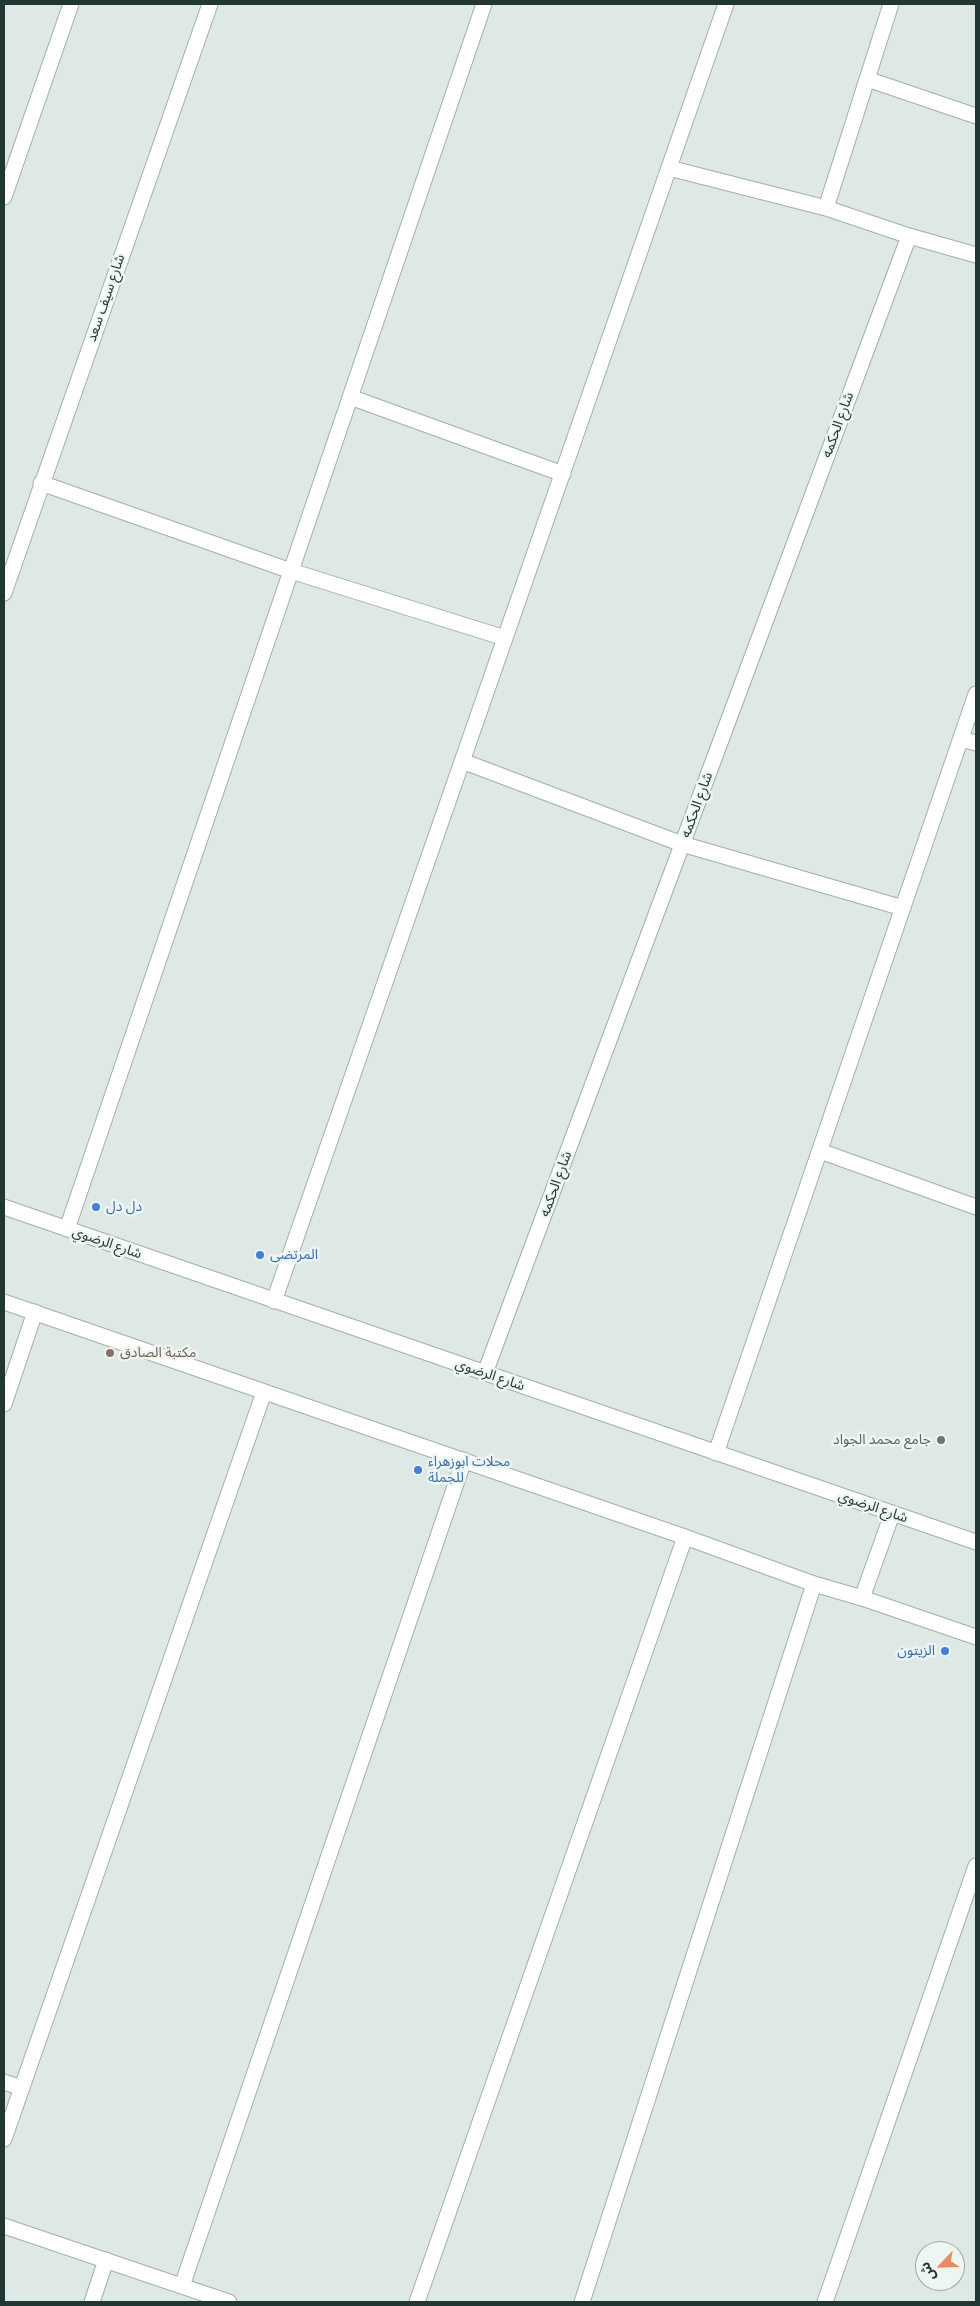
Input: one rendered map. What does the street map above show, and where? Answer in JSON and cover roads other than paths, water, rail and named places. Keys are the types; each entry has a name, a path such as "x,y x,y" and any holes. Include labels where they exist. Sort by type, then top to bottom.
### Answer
{"street":[{"path":"4,197 71,4"},
{"name":"شارع سيف سعد","path":"4,593 210,4"},
{"path":"67,1229 484,4"},
{"path":"274,1300 726,4"},
{"path":"826,208 891,4"},
{"path":"867,79 976,116"},
{"path":"669,168 826,208 909,236 976,255"},
{"name":"شارع الحكمه","path":"485,1373 909,236"},
{"path":"350,397 562,474"},
{"path":"41,483 291,571 505,638"},
{"path":"716,1453 976,694"},
{"path":"961,739 976,743"},
{"path":"462,761 682,844 903,908"},
{"path":"820,1151 976,1207"},
{"name":"شارع الرضوي","path":"4,1207 976,1542"},
{"path":"4,1302 464,1460 814,1584 862,1598 976,1637"},
{"path":"4,1404 35,1312"},
{"path":"4,2139 264,1392"},
{"path":"182,2286 464,1460"},
{"path":"862,1598 892,1514"},
{"path":"417,2302 685,1537"},
{"path":"582,2302 814,1584"},
{"path":"825,2302 976,1866"},
{"path":"4,2082 22,2088"},
{"path":"4,2226 229,2302"},
{"path":"92,2302 106,2260"}],"place":[{"name":"دل دل","path":"96,1207"},
{"name":"المرتضى","path":"260,1255"},
{"name":"مكتبة الصادق","path":"110,1353"},
{"name":"جامع محمد الجواد","path":"941,1440"},
{"name":"محلات ابوزهراء للجملة","path":"418,1470"},
{"name":"الزيتون","path":"945,1651"}]}
